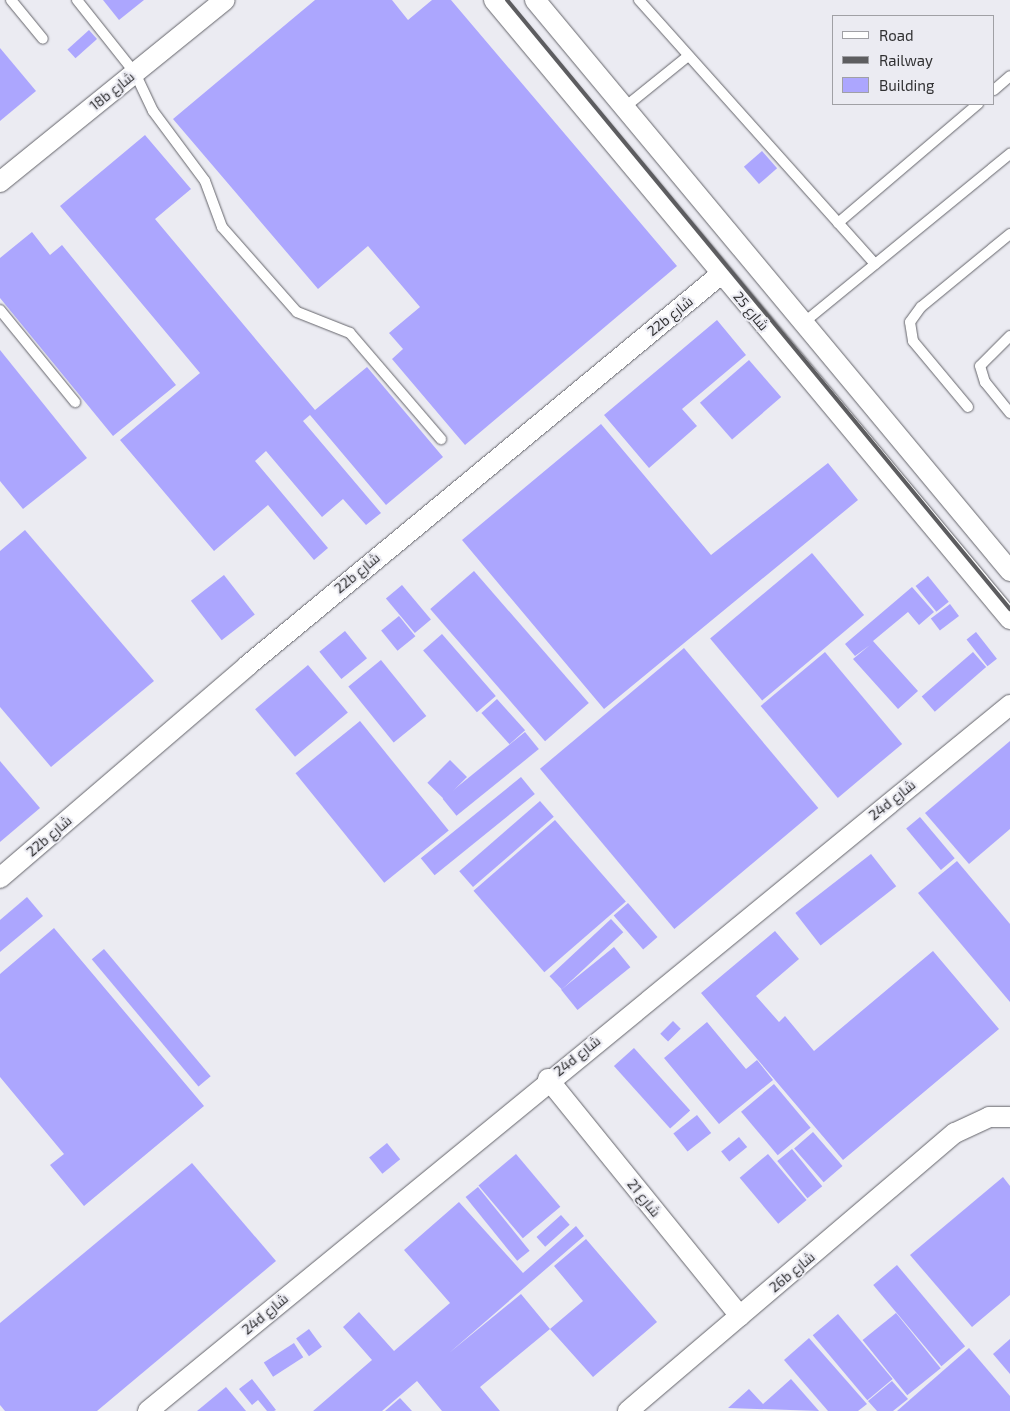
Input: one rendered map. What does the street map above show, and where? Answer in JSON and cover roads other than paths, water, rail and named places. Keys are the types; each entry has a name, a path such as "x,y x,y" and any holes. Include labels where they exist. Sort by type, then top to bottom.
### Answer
{"street":[{"name":"18b شارع","path":"0,182 225,0"},
{"name":"شارع 25","path":"494,0 720,274 1010,619"},
{"path":"535,0 802,324 1010,571"},
{"name":"22b شارع","path":"0,878 247,666 720,274"},
{"name":"24d شارع","path":"148,1411 548,1079 1010,704"},
{"name":"شارع 21","path":"548,1079 740,1316"},
{"name":"26b شارع","path":"628,1411 955,1133 989,1117 1010,1117"}],"lane":[{"path":"11,0 43,39"},
{"path":"77,0 135,73 153,111 205,181 222,227 297,312 350,333 440,439"},
{"path":"639,0 875,264"},
{"path":"625,107 688,56"},
{"path":"995,89 1010,76"},
{"path":"838,223 977,105"},
{"path":"802,324 1010,154"},
{"path":"968,406 913,341 910,322 921,307 1010,234"},
{"path":"0,310 75,402"},
{"path":"1010,336 980,366 984,382 1010,413"}],"railway":[{"path":"507,0 1010,609"}]}
